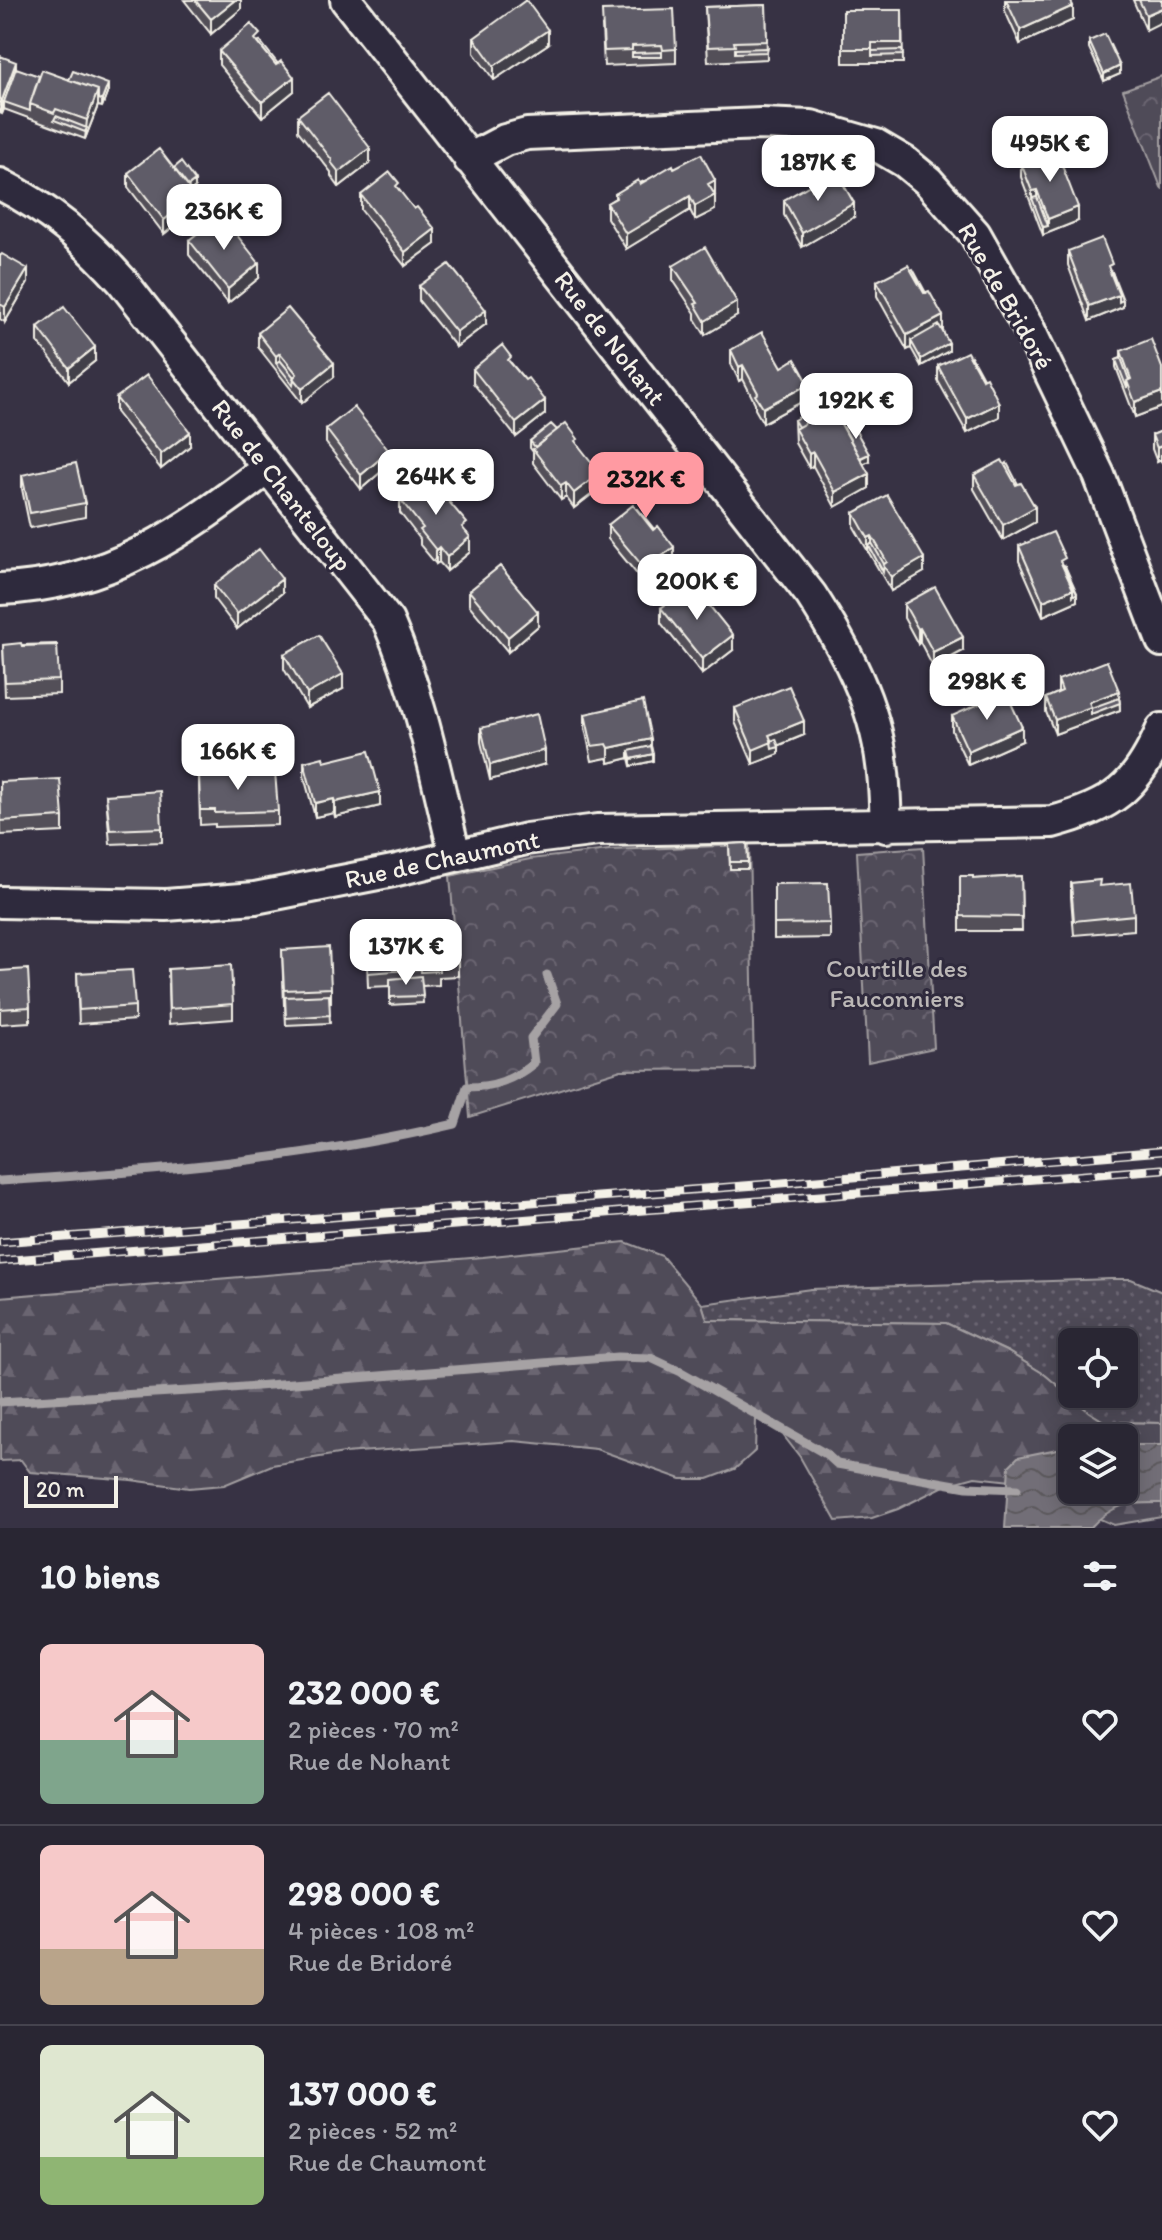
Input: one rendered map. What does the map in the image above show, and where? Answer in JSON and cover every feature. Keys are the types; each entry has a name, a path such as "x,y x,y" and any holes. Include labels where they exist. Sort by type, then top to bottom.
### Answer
{"street":[{"name":"Rue de Nohant","path":"346,0 787,563 833,629 851,664 873,727 882,763 886,827"},
{"name":"Rue de Bridoré","path":"469,159 505,140 527,134 761,124 811,126 847,135 876,145 905,162 928,181 975,234 1029,329 1099,475 1162,641"},
{"name":"Rue de Chanteloup","path":"0,184 59,219 91,247 122,281 388,621 419,707 455,855"},
{"path":"0,589 68,580 126,561 161,545 203,518 268,468"},
{"path":"886,827 1052,822 1084,814 1106,804 1124,790 1153,750 1162,729"},
{"name":"Rue de Chaumont","path":"0,902 166,905 255,898 393,871 526,839 598,830 886,827"}],"green space":[{"path":"1162,76 1162,190 1123,90"},
{"path":"749,845 754,1069 621,1070 470,1117 450,876 530,859 609,850"},
{"name":"Courtille des Fauconniers","path":"923,847 934,1048 868,1062 857,852"},
{"path":"625,1242 662,1256 702,1304 707,1320 946,1323 1008,1352 1044,1374 1058,1386 1058,1408 1084,1408 1105,1422 1162,1423 1162,1517 1114,1525 1065,1504 1138,1504 1138,1424 1058,1424 1058,1501 1011,1481 975,1477 946,1485 872,1518 836,1521 800,1457 783,1435 756,1419 755,1451 735,1469 708,1479 681,1479 596,1449 514,1441 344,1453 272,1465 224,1485 189,1488 30,1472 21,1460 0,1461 0,1297 483,1257"},
{"path":"1131,1279 1162,1292 1162,1423 1105,1422 1084,1408 1138,1408 1138,1328 1058,1328 1058,1386 1008,1352 946,1323 707,1320 702,1304 811,1289"}],"water":[{"path":"1138,1445 1162,1445 1162,1503 1140,1503"},
{"path":"1058,1449 1058,1504 1134,1504 1107,1513 1090,1528 1005,1528 1009,1466 1018,1457"}],"building":[{"path":"195,0 235,0 211,19"},
{"path":"526,0 548,30 494,66 474,38"},
{"path":"1006,0 1070,0 1073,6 1020,30"},
{"path":"1139,0 1162,0 1162,8 1146,15"},
{"path":"766,5 767,41 708,47 705,7"},
{"path":"674,9 676,49 663,50 662,45 604,51 602,11"},
{"path":"843,10 902,10 902,43 872,43 872,49 843,49"},
{"path":"251,24 260,34 255,39 276,65 281,61 294,77 262,102 219,51"},
{"path":"1105,34 1120,66 1104,74 1089,41"},
{"path":"260,41 278,64 258,43"},
{"path":"768,48 767,52 735,53 735,49"},
{"path":"902,50 903,55 872,56 872,51"},
{"path":"662,52 662,57 632,57 632,53"},
{"path":"0,56 16,62 2,100 0,99"},
{"path":"16,68 39,76 30,111 4,102"},
{"path":"42,70 98,90 87,120 30,104"},
{"path":"73,71 108,84 102,100 98,99 98,90 69,80"},
{"path":"328,93 370,148 339,172 298,116"},
{"path":"56,116 87,128 85,132 54,120"},
{"path":"159,149 195,196 164,220 128,173"},
{"path":"1056,150 1078,207 1048,219 1037,190 1032,191 1021,163"},
{"path":"701,154 715,180 708,184 715,195 695,206 690,196 626,234 607,203 616,198 615,194 638,180 640,184 673,165 674,168"},
{"path":"181,162 195,181 188,186 174,168"},
{"path":"390,172 399,183 396,186 414,209 417,207 435,229 405,252 361,195"},
{"path":"838,175 854,203 802,233 784,200 810,185 812,190"},
{"path":"1037,197 1048,226 1043,227 1032,198"},
{"path":"221,215 259,263 228,289 189,240"},
{"path":"1102,238 1119,295 1089,306 1068,251"},
{"path":"705,247 737,302 705,321 695,304 698,303 673,266"},
{"path":"2,254 28,269 5,307 0,304"},
{"path":"449,264 486,310 456,332 419,286"},
{"path":"908,265 924,293 929,291 943,316 907,335 877,281"},
{"path":"913,269 926,293 911,270"},
{"path":"1110,272 1123,300 1119,302 1119,295"},
{"path":"64,307 95,347 69,368 38,327"},
{"path":"288,308 334,363 302,389 293,378 297,374 280,353 276,356 258,333"},
{"path":"939,325 949,343 921,359 911,341"},
{"path":"762,332 782,367 795,359 809,384 763,408 743,365 739,367 731,350"},
{"path":"1151,339 1162,368 1162,392 1135,402 1121,351"},
{"path":"502,345 511,357 508,360 525,380 528,378 545,400 516,423 473,369"},
{"path":"967,352 982,379 986,377 999,403 967,419 938,366"},
{"path":"1121,358 1129,380 1127,388 1116,360"},
{"path":"280,360 294,377 293,385 276,363"},
{"path":"147,375 190,432 161,454 116,398"},
{"path":"820,405 824,412 798,427 794,420"},
{"path":"354,407 389,451 361,475 326,429"},
{"path":"832,408 869,474 835,492 813,452 809,454 795,429"},
{"path":"566,423 578,439 575,441 600,473 574,493 566,483 561,486 533,449"},
{"path":"551,424 557,430 535,447 530,441"},
{"path":"852,424 869,454 860,458 844,428"},
{"path":"1162,431 1162,448 1157,448 1152,435"},
{"path":"1002,460 1016,485 1021,483 1035,507 1003,525 974,475"},
{"path":"76,463 85,503 30,513 22,475"},
{"path":"1007,463 1018,484 1016,485 1005,465"},
{"path":"427,476 467,523 462,527 470,537 447,557 439,547 436,550 400,499"},
{"path":"887,495 924,558 891,577 883,565 887,562 872,536 868,538 854,513"},
{"path":"633,505 653,530 658,526 674,547 645,569 608,525"},
{"path":"1053,532 1065,558 1060,561 1073,589 1043,601 1019,546"},
{"path":"872,543 884,564 883,572 869,546"},
{"path":"259,549 282,579 237,614 214,585"},
{"path":"500,566 538,612 508,637 469,591"},
{"path":"1063,566 1077,593 1073,596 1073,589"},
{"path":"692,584 733,635 702,659 661,608"},
{"path":"935,587 963,637 933,652 904,604"},
{"path":"319,635 343,674 307,694 284,654"},
{"path":"21,643 22,646 57,645 59,680 5,682 3,645"},
{"path":"1107,661 1119,691 1089,702 1091,707 1055,720 1046,698 1062,691 1058,680"},
{"path":"789,686 804,721 769,735 772,742 753,750 735,708"},
{"path":"1006,692 1022,727 968,751 952,716"},
{"path":"1119,698 1120,703 1091,714 1091,708"},
{"path":"643,701 651,739 609,748 607,744 592,746 585,714"},
{"path":"537,714 545,750 490,765 481,728"},
{"path":"776,739 779,747 772,749 771,741"},
{"path":"651,746 653,754 631,759 629,751"},
{"path":"369,751 380,792 315,803 304,762 323,757 324,762"},
{"path":"275,771 278,811 215,813 215,810 200,810 199,773"},
{"path":"60,779 63,817 1,821 0,782"},
{"path":"160,791 162,828 110,830 106,795"},
{"path":"747,843 748,862 730,862 729,844"},
{"path":"960,876 973,876 973,879 1021,876 1022,917 960,916"},
{"path":"1100,880 1099,886 1131,883 1134,915 1074,921 1071,883"},
{"path":"828,883 830,923 774,924 774,884"},
{"path":"419,929 419,933 456,929 458,962 439,962 439,971 421,972 421,969 368,973 366,932"},
{"path":"329,947 331,988 284,990 282,950"},
{"path":"231,965 233,1004 169,1009 168,969"},
{"path":"28,969 30,1007 0,1009 0,971"},
{"path":"132,970 135,1006 79,1010 77,973"},
{"path":"421,976 423,996 390,997 390,979"},
{"path":"329,995 330,1015 286,1018 285,997"}],"waterway":[{"path":"0,1181 286,1155 455,1124 467,1087 503,1081 534,1063 531,1038 557,1004 547,975"},
{"path":"0,1402 206,1390 617,1357 651,1358 826,1454 837,1464 967,1487 1017,1489"}],"railway":[{"path":"0,1242 1162,1151"},
{"path":"0,1261 1162,1169"}]}
